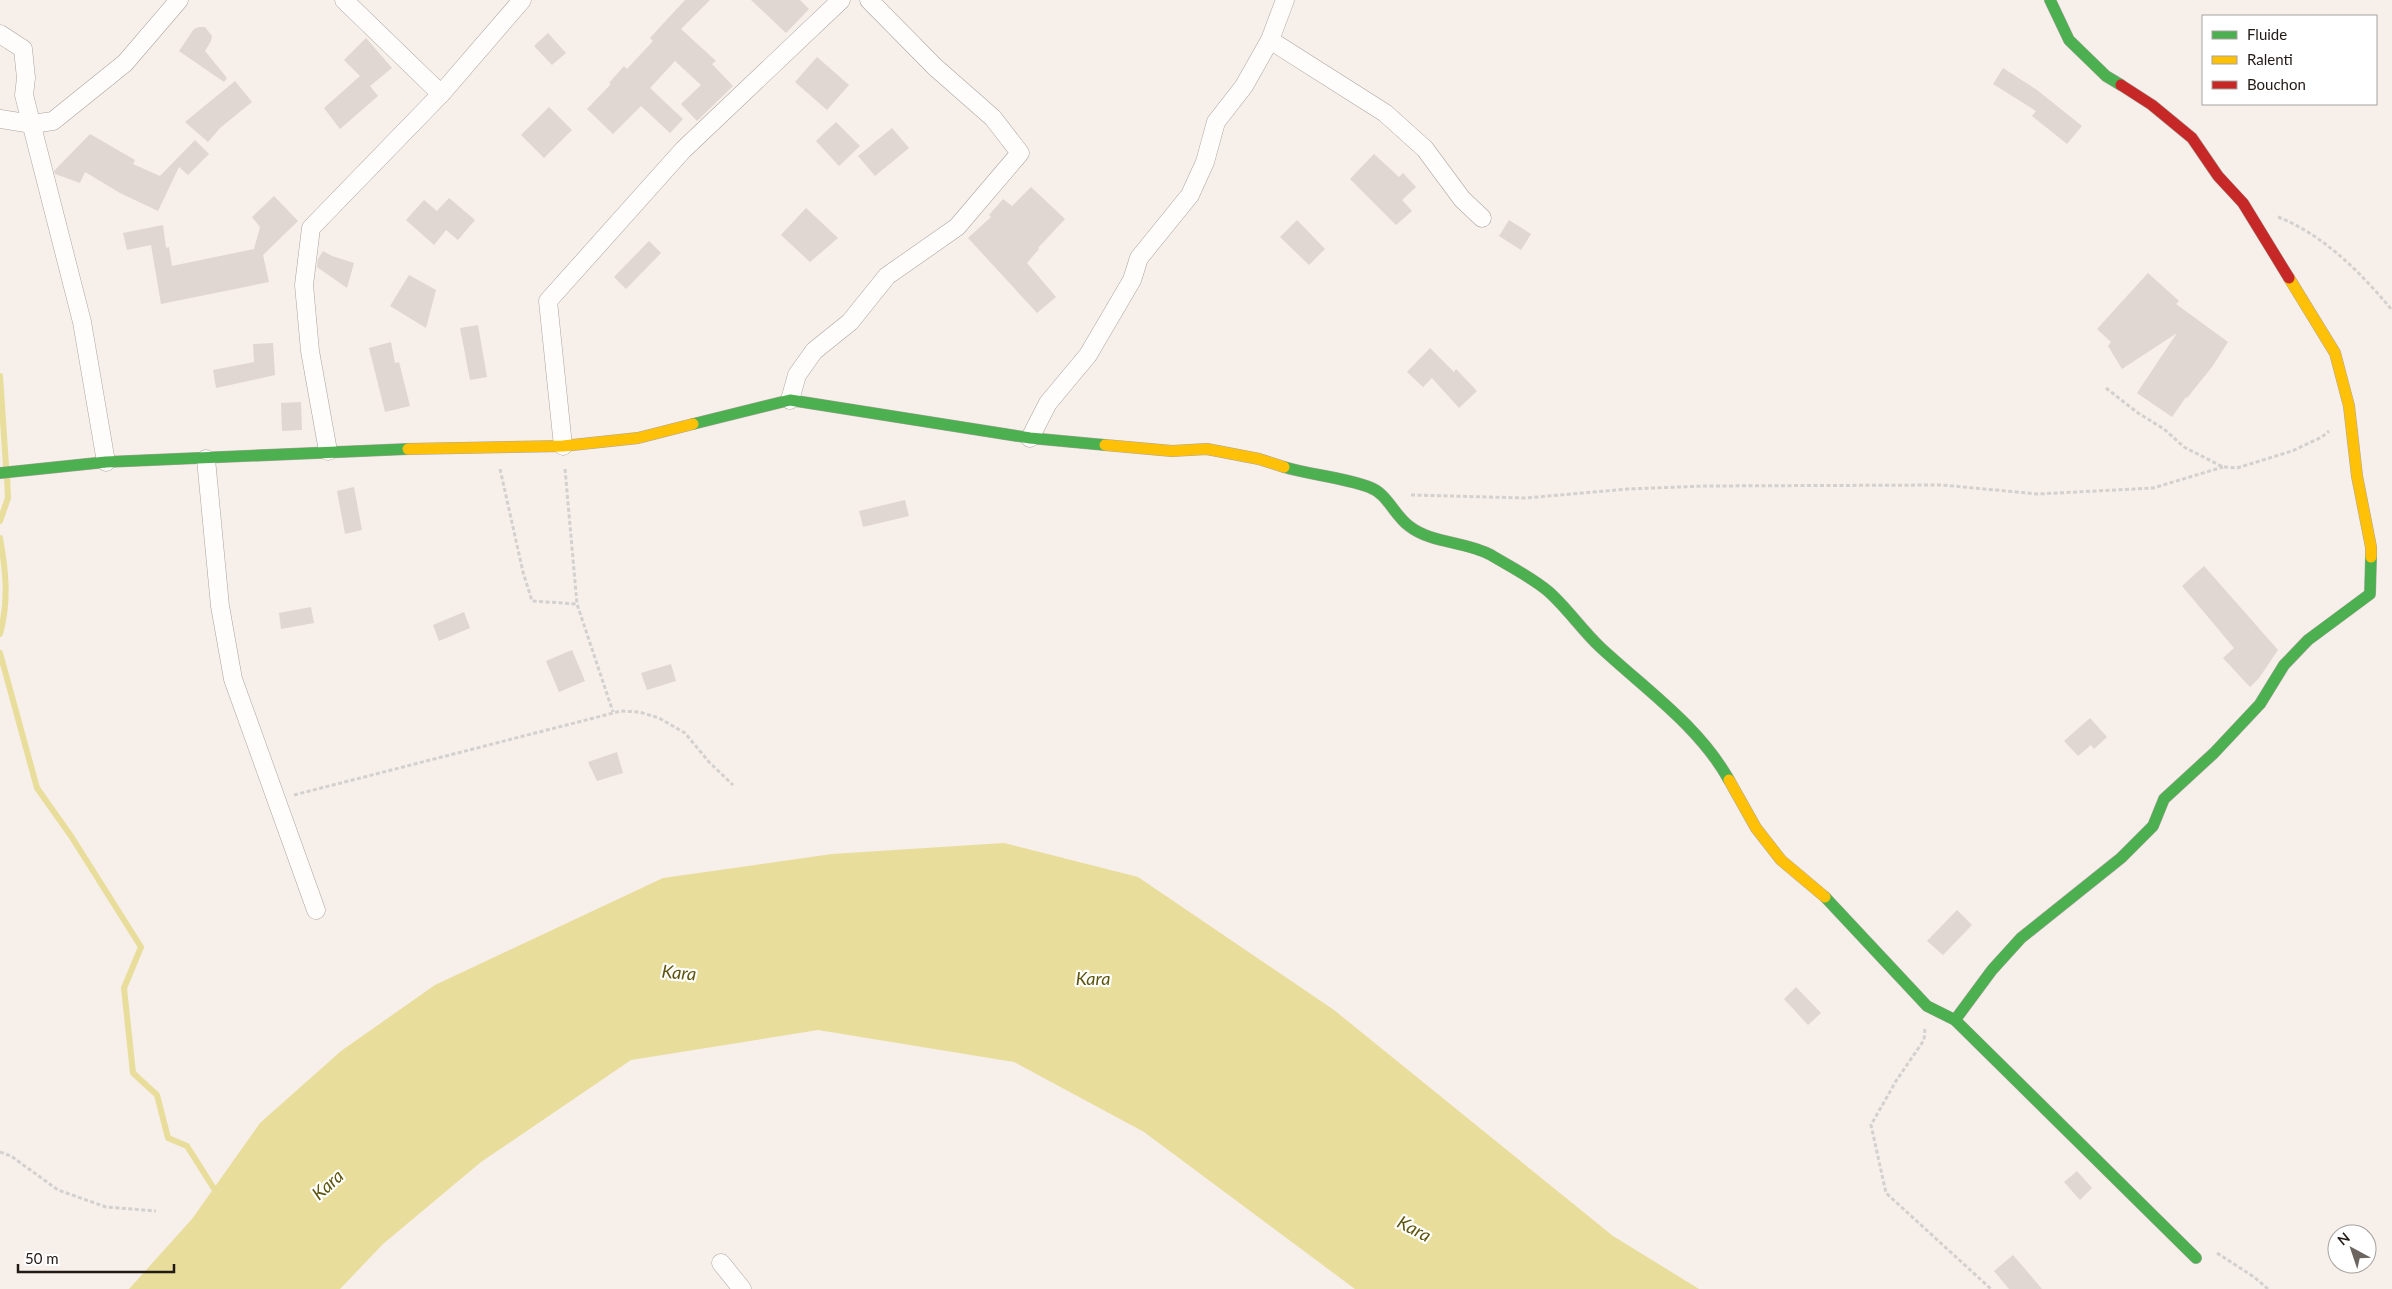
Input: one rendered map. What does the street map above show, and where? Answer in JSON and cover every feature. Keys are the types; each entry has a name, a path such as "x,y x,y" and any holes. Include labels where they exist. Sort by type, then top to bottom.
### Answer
{"street":[{"path":"0,119 32,124 53,121 125,63 179,0"},
{"path":"344,0 442,94"},
{"path":"328,451 310,351 304,285 311,228 442,94 522,0"},
{"path":"563,446 548,301 683,150 840,0"},
{"path":"790,400 797,375 814,351 850,322 887,276 956,227 1020,153 993,118 935,67 869,0"},
{"path":"1030,438 1048,403 1088,355 1132,280 1139,258 1190,195 1205,162 1216,122 1244,86 1270,40 1285,0"},
{"path":"1956,1020 1992,970 2021,938 2121,858 2153,826 2164,800 2214,753 2260,704 2284,664 2308,640 2370,594 2371,547 2357,476 2349,406 2335,353 2242,203 2218,176 2192,138 2152,105 2106,76 2069,40 2050,0"},
{"path":"0,34 23,48 26,78 24,95 82,322 106,462"},
{"path":"1270,40 1385,113 1425,150 1462,199 1482,218"},
{"path":"0,473 106,462 206,459 328,451 563,446 638,438 790,400 1030,438 1172,451 1207,449 1258,459 1301,472 1370,487 1383,496 1409,526 1430,537 1463,544 1489,554 1548,591 1598,646 1665,704 1701,741 1720,764 1756,828 1781,860 1836,907 1927,1006 1956,1020 2196,1258"},
{"path":"206,459 220,606 233,679 316,910"},
{"path":"722,1263 742,1289"}],"path":[{"path":"2242,203 2298,225 2361,273 2392,310"},
{"path":"2106,388 2138,413 2164,429 2184,447 2223,467"},
{"path":"1383,496 1433,494 1526,498 1628,489 1816,486 1942,486 2038,494 2153,488 2223,467 2237,468 2292,450 2322,437 2343,419 2349,406"},
{"path":"495,446 523,572 532,601 577,604"},
{"path":"563,446 577,604 613,712"},
{"path":"277,800 613,712 640,712 659,718 685,733 709,762 733,785"},
{"path":"1927,1006 1924,1040 1896,1081 1871,1125 1886,1193 1991,1289"},
{"path":"0,1152 11,1156 58,1190 106,1207 156,1211"},
{"path":"2196,1258 2216,1252 2254,1277 2268,1289"}],"water":[{"name":"Kara","path":"1004,843 1138,877 1334,1010 1613,1236 1699,1289 1355,1289 1144,1132 1014,1062 818,1030 631,1060 481,1162 383,1244 340,1289 129,1289 192,1219 260,1123 341,1051 435,985 663,878 832,854"}],"building":[{"path":"685,0 710,0 681,29 716,61 712,64 733,86 697,121 681,104 701,85 675,61 650,88 683,119 670,133 641,106 613,134 587,109 611,84 609,83 624,66 627,69 653,41 650,38"},
{"path":"751,0 800,0 809,9 786,33"},
{"path":"205,27 212,36 205,51 227,78 224,82 179,51 194,29"},
{"path":"548,33 566,53 552,65 534,46"},
{"path":"366,38 392,68 370,86 378,96 340,129 324,108 360,76 344,60"},
{"path":"817,57 849,85 827,110 795,82"},
{"path":"2003,68 2037,90 2082,126 2067,144 2032,116 2036,111 1993,84"},
{"path":"235,81 252,102 220,128 208,142 185,122"},
{"path":"549,107 572,130 544,158 521,135"},
{"path":"836,122 860,146 839,166 816,141"},
{"path":"892,128 909,148 875,176 858,156"},
{"path":"90,134 135,160 133,164 160,176 195,140 209,154 188,175 179,167 158,211 120,193 85,172 80,183 55,174 54,171"},
{"path":"1374,154 1399,177 1403,173 1416,187 1402,200 1412,211 1396,225 1350,179"},
{"path":"1031,187 1065,219 1027,263 1056,297 1037,313 968,238 991,217 989,215 1003,199 1012,206"},
{"path":"274,196 298,221 263,255 269,282 161,304 151,245 127,250 123,233 163,225 166,248 169,247 172,266 254,249 260,227 252,217"},
{"path":"449,198 475,220 458,240 446,230 434,245 406,220 424,200 437,211"},
{"path":"806,208 838,238 810,262 781,235"},
{"path":"1297,220 1325,249 1309,265 1280,237"},
{"path":"1509,220 1531,234 1521,250 1499,236"},
{"path":"649,241 661,253 626,289 614,277"},
{"path":"323,251 354,263 347,288 317,267 318,259"},
{"path":"2148,273 2179,301 2176,304 2228,342 2212,367 2186,397 2172,417 2137,393 2177,333 2122,369 2108,346 2111,342 2097,329"},
{"path":"409,275 436,290 426,328 390,306"},
{"path":"478,325 487,377 470,380 460,328"},
{"path":"391,342 395,363 399,362 410,406 385,412 369,348"},
{"path":"273,343 275,375 216,388 213,370 254,362 253,344"},
{"path":"1430,348 1454,372 1456,369 1477,391 1459,408 1432,378 1423,387 1407,372"},
{"path":"301,402 302,430 282,431 281,403"},
{"path":"354,487 362,530 345,534 337,491"},
{"path":"905,500 909,516 863,527 859,511"},
{"path":"2204,566 2278,650 2259,678 2250,687 2223,658 2234,648 2182,586"},
{"path":"311,607 314,623 281,629 279,613"},
{"path":"464,612 470,628 439,641 433,625"},
{"path":"572,650 585,681 559,692 546,661"},
{"path":"671,664 676,681 647,690 641,673"},
{"path":"2090,718 2107,737 2094,749 2091,745 2078,756 2064,741"},
{"path":"617,752 623,773 597,781 588,762"},
{"path":"1957,910 1972,925 1943,955 1927,941"},
{"path":"1796,987 1821,1013 1808,1025 1784,999"},
{"path":"2077,1171 2092,1188 2080,1200 2064,1182"},
{"path":"2013,1255 2042,1289 2009,1289 1994,1271"}],"waterway":[{"path":"0,376 6,466"},
{"path":"0,521 8,498 7,476"},
{"path":"0,538 6,586 5,610 0,634"},
{"path":"0,653 37,788 71,836 141,947 124,988 133,1073 157,1095 168,1138 187,1146 218,1195"}],"traffic: fast":[{"path":"2050,0 2069,40 2106,76 2121,85"},
{"path":"693,424 790,400 1030,438 1105,445"},
{"path":"0,473 106,462 408,449"},
{"path":"1284,467 1369,487 1381,494 1404,521 1418,532 1481,550 1536,582 1556,598 1600,647 1687,725 1703,742 1729,780"},
{"path":"1955,1020 1992,970 2021,938 2121,858 2153,826 2164,799 2214,753 2260,704 2284,665 2308,640 2370,594 2371,557"},
{"path":"1825,897 1927,1006 1955,1020 2196,1258"}],"traffic: slow":[{"path":"2289,278 2335,353 2349,406 2357,476 2371,547 2371,557"},
{"path":"408,449 563,446 638,438 693,424"},
{"path":"1105,445 1172,451 1207,449 1259,459 1284,467"},
{"path":"1729,780 1756,828 1781,860 1825,897"}],"traffic: jam":[{"path":"2121,85 2152,105 2192,138 2218,176 2243,203 2289,278"}]}
